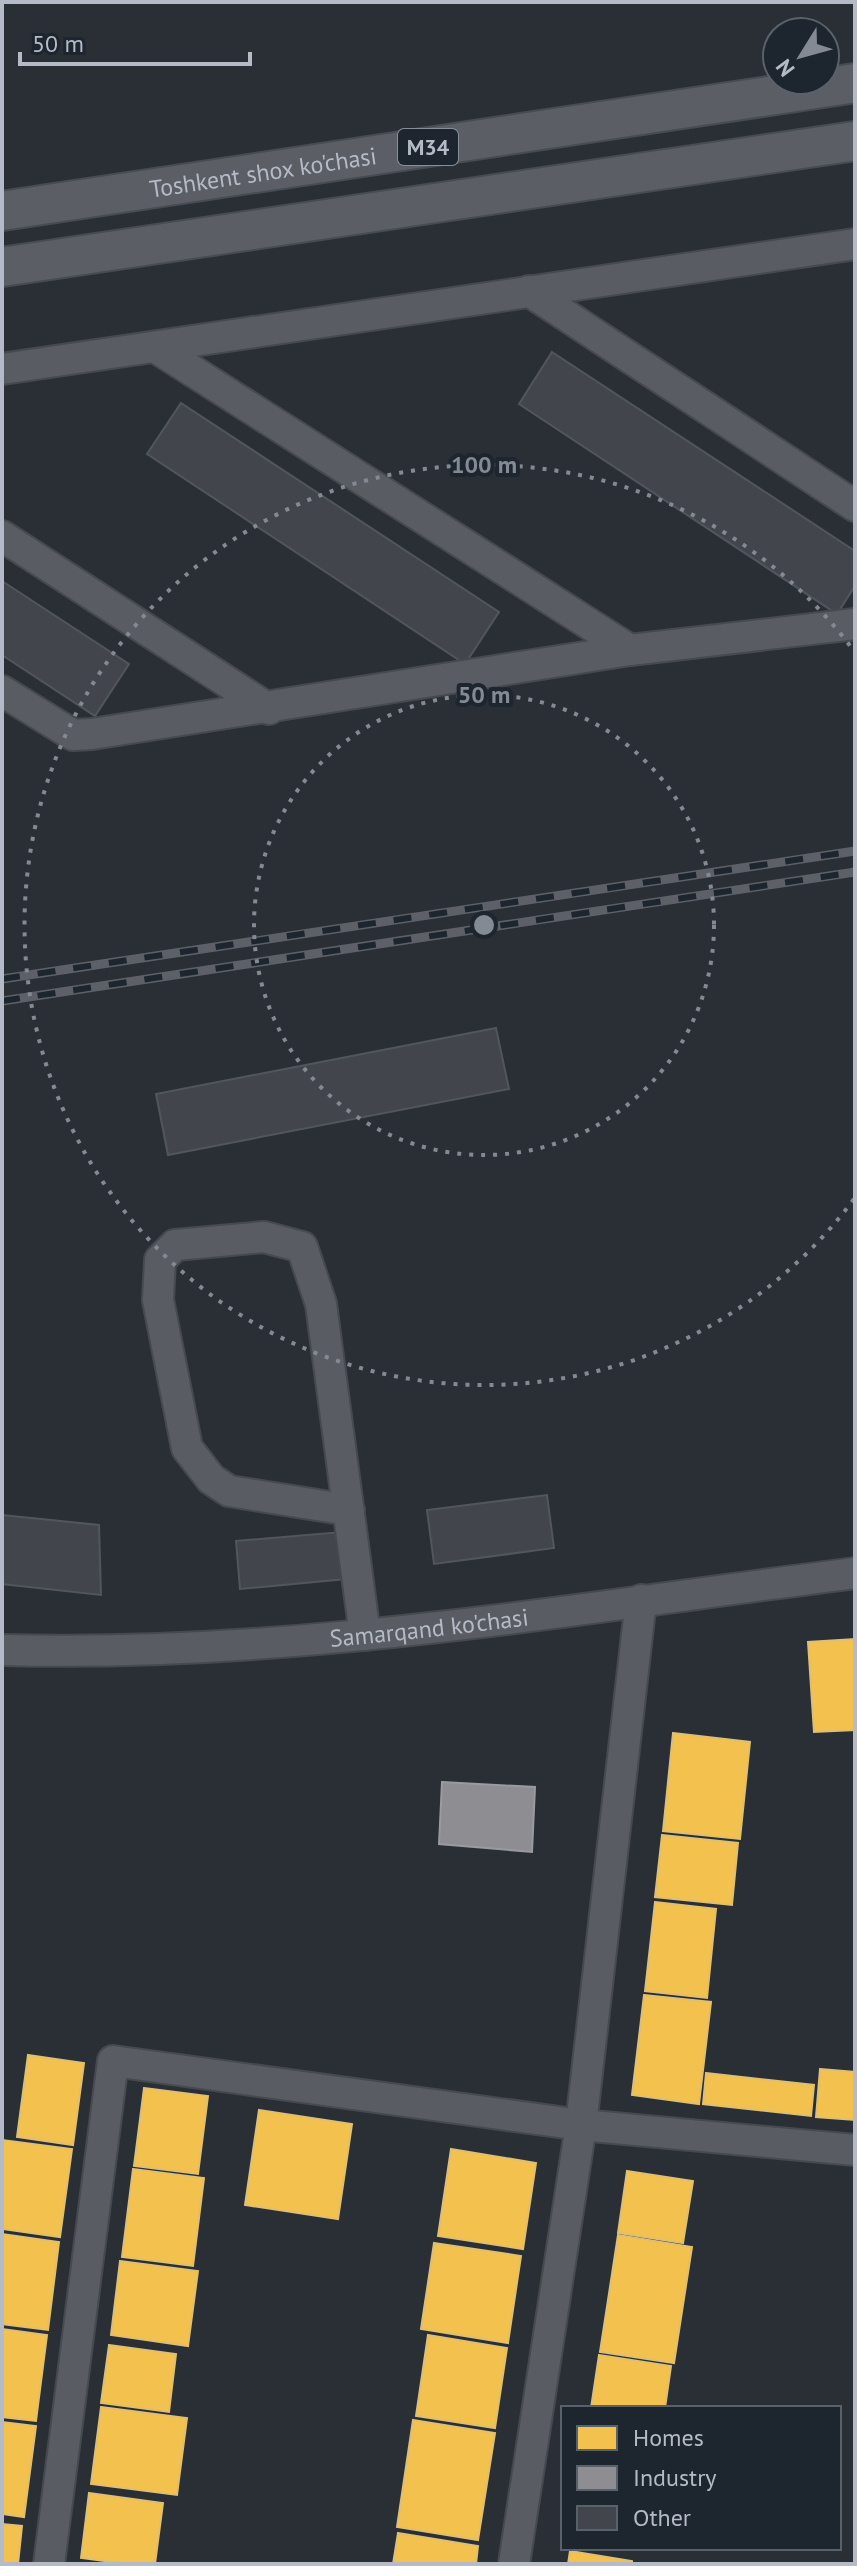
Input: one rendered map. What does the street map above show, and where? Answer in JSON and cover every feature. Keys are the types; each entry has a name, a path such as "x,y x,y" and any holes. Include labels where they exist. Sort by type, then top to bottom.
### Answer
{"main road":[{"name":"Toshkent shox ko'chasi","path":"2,211 855,83"},
{"name":"M34","path":"2,267 855,141"}],"street":[{"path":"2,369 855,244"},
{"path":"529,291 855,506"},
{"path":"155,347 630,650"},
{"path":"2,536 269,709"},
{"path":"2,691 73,735 92,734 269,709 630,650 855,624"},
{"path":"349,1510 229,1491 211,1479 187,1448 158,1300 160,1260 175,1245 264,1237 302,1247 321,1304 349,1510 365,1635"},
{"name":"Samarqand ko'chasi","path":"2,1650 139,1651 365,1635 855,1573"},
{"path":"514,2564 581,2125 641,1600"},
{"path":"49,2564 113,2061 581,2125 855,2150"}],"building: Homes":[{"path":"855,1639 855,1730 814,1732 808,1642"},
{"path":"673,1733 750,1742 740,1839 663,1831"},
{"path":"662,1835 738,1843 732,1905 655,1897"},
{"path":"655,1902 716,1909 707,1998 645,1991"},
{"path":"644,1995 711,2002 699,2104 632,2095"},
{"path":"28,2055 84,2063 73,2145 17,2137"},
{"path":"820,2069 855,2072 855,2120 816,2117"},
{"path":"706,2073 814,2085 811,2116 703,2104"},
{"path":"144,2088 208,2096 198,2174 134,2166"},
{"path":"259,2110 352,2124 338,2219 245,2205"},
{"path":"2,2140 72,2149 60,2237 2,2229"},
{"path":"451,2149 536,2163 523,2249 438,2236"},
{"path":"133,2169 204,2178 193,2266 122,2257"},
{"path":"627,2171 693,2181 683,2243 618,2233"},
{"path":"2,2234 59,2242 48,2330 2,2324"},
{"path":"618,2235 692,2247 674,2363 600,2352"},
{"path":"434,2243 521,2256 508,2343 421,2329"},
{"path":"120,2261 198,2271 188,2346 111,2335"},
{"path":"2,2329 47,2335 36,2421 2,2417"},
{"path":"428,2335 507,2348 495,2428 416,2416"},
{"path":"109,2345 176,2354 169,2412 101,2403"},
{"path":"599,2355 671,2366 665,2406 591,2406"},
{"path":"101,2407 187,2418 177,2495 91,2484"},
{"path":"413,2420 495,2433 478,2540 397,2527"},
{"path":"2,2422 36,2426 24,2517 2,2514"},
{"path":"89,2493 163,2503 155,2564 81,2558"},
{"path":"2,2524 22,2526 18,2564 2,2564"},
{"path":"398,2533 478,2546 476,2564 393,2564"},
{"path":"570,2551 632,2561 632,2564 568,2564"}],"building: Industry":[{"path":"442,1782 535,1787 532,1852 439,1844"}],"building: Other":[{"path":"552,352 855,551 855,586 837,614 519,404"},
{"path":"181,403 499,612 465,664 147,454"},
{"path":"2,581 129,664 95,716 2,655"},
{"path":"496,1028 509,1089 168,1155 156,1094"},
{"path":"547,1495 554,1548 434,1564 427,1510"},
{"path":"2,1515 99,1525 101,1595 2,1584"},
{"path":"342,1532 346,1579 240,1589 236,1541"}],"railway":[{"path":"2,979 855,851"},
{"path":"2,1001 855,872"}]}
